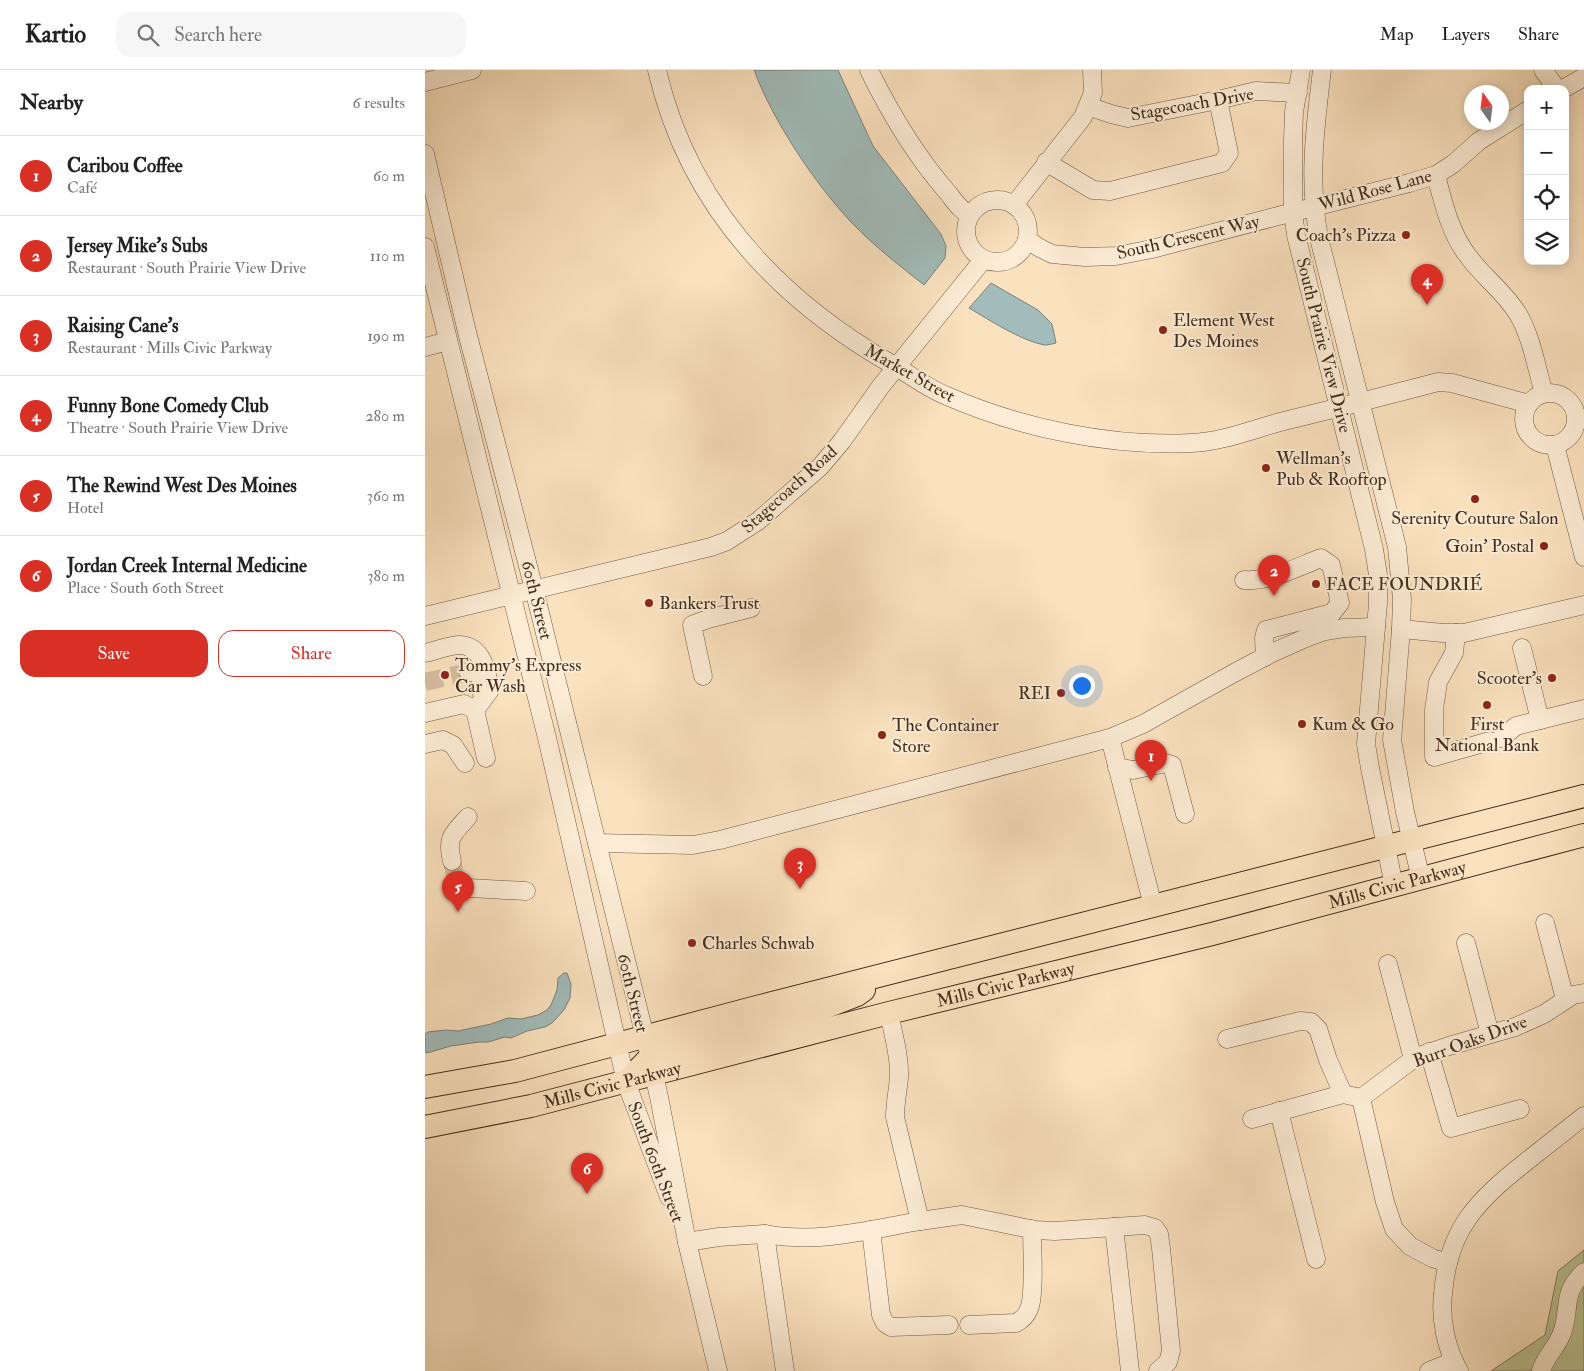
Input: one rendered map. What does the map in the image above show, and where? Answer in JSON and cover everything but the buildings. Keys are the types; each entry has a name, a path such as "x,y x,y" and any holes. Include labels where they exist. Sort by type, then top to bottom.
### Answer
{"main road":[{"name":"Mills Civic Parkway","path":"649,1057 887,974 1584,796"},
{"name":"Mills Civic Parkway","path":"425,1087 515,1071 617,1045 649,1057 889,1013 1212,934 1584,835"},
{"path":"626,1082 649,1057"},
{"name":"Mills Civic Parkway","path":"425,1127 531,1106 626,1082"}],"street":[{"path":"425,82 472,70"},
{"name":"Market Street","path":"657,70 671,120 687,159 706,193 745,247 788,292 809,308 862,347 916,380 947,396 1027,424 1071,433 1141,442 1191,443 1206,442 1438,382 1477,389 1529,404"},
{"path":"869,70 884,100 920,159 966,213 971,214"},
{"path":"1014,205 1083,117 1093,93 1092,70"},
{"name":"South Prairie View Drive","path":"1301,70 1294,112 1293,212 1296,235 1374,549 1377,575 1376,627 1366,744 1394,886"},
{"name":"South Prairie View Drive","path":"1321,70 1312,153 1313,207 1319,238 1397,547 1401,589 1401,629 1392,740 1411,840 1421,878"},
{"path":"1543,70 1554,85"},
{"path":"1569,86 1584,77"},
{"name":"Stagecoach Drive","path":"1088,106 1128,118 1256,91 1298,93"},
{"path":"1046,162 1093,190 1110,191 1222,162 1229,153 1218,100"},
{"name":"Wild Rose Lane","path":"1293,212 1435,175 1453,164 1479,141 1524,113"},
{"name":"60th Street","path":"425,154 467,332 534,589 649,1057"},
{"path":"1435,175 1456,235 1467,255 1483,275 1502,292 1518,314 1529,338 1544,393"},
{"path":"992,200 1004,200 1014,205 1022,212 1028,229 1023,249 1014,258 1004,262 983,260 969,246 965,236 966,224 971,214 982,204 992,200"},
{"name":"South Crescent Way","path":"1027,239 1052,254 1085,257 1116,256 1170,245 1293,212"},
{"name":"60th Street","path":"425,247 548,742 626,1082"},
{"name":"Stagecoach Road","path":"425,616 711,547 734,538 758,522 820,467 842,441 881,386 983,260"},
{"path":"425,347 448,341"},
{"path":"1569,439 1544,445 1530,436 1524,421 1525,412 1535,397 1544,393 1554,393 1564,396 1571,403 1580,407 1574,431 1569,439 1584,557"},
{"path":"1244,580 1255,581 1274,576 1321,558 1331,565 1340,603 1332,614 1266,630 1264,638 1265,657"},
{"path":"1401,629 1456,633 1473,632 1584,605"},
{"path":"703,676 692,625 751,608"},
{"path":"597,843 693,845 720,840 1110,738 1143,724 1265,657 1325,631 1344,628 1376,627"},
{"path":"1456,633 1454,653 1438,682 1434,710 1435,757 1495,740 1516,726 1584,709"},
{"path":"425,653 459,645 471,648 481,657 488,674 490,690 470,707 425,713"},
{"path":"1522,648 1539,720"},
{"path":"467,672 475,672 481,678 483,688 470,707"},
{"path":"470,707 486,758"},
{"path":"1110,738 1153,906"},
{"path":"425,744 443,740 453,745 465,763"},
{"path":"1117,767 1133,770 1166,763 1172,765 1185,814"},
{"path":"452,860 448,846 452,836 468,817"},
{"path":"457,884 469,888 525,892"},
{"path":"1545,923 1565,999"},
{"path":"1466,943 1490,1034"},
{"path":"1388,964 1413,1059"},
{"name":"Burr Oaks Drive","path":"1361,1098 1413,1059 1429,1052 1515,1027 1544,1014 1573,995 1584,993"},
{"path":"889,1013 899,1076 895,1101 895,1117 919,1220"},
{"path":"1227,1039 1300,1020 1311,1022 1318,1028 1328,1060 1343,1094"},
{"path":"1429,1052 1451,1128 1520,1109"},
{"name":"South 60th Street","path":"649,1057 687,1242 718,1371"},
{"name":"South 60th Street","path":"626,1082 687,1242"},
{"path":"1252,1118 1343,1094 1361,1098 1385,1202 1394,1229 1410,1246 1431,1258 1448,1263"},
{"path":"1279,1111 1316,1259"},
{"path":"1429,1371 1456,1366 1444,1324 1442,1302 1444,1280 1459,1233 1470,1214 1485,1196 1584,1116"},
{"path":"687,1242 719,1237 765,1234 785,1238 807,1239 871,1230 919,1220 962,1215 1032,1229 1055,1231 1145,1225 1155,1228 1159,1234 1171,1351 1168,1362 1157,1371"},
{"path":"1114,1226 1130,1371"},
{"path":"969,1325 1015,1323 1022,1320 1030,1308 1032,1229"},
{"path":"871,1230 881,1315 885,1323 891,1327 949,1325"},
{"path":"765,1234 785,1371"},
{"path":"1541,1371 1563,1332 1568,1294 1571,1287 1584,1272"}],"green space":[{"path":"1584,1250 1584,1371 1491,1371 1545,1335 1558,1271"}],"water":[{"path":"754,70 838,70 873,146 941,234 946,246 945,258 924,285 887,256 860,231 824,190 784,131 762,90"},
{"path":"991,283 1038,310 1052,324 1056,343 1044,345 1025,339 969,308"},
{"path":"567,973 571,984 570,998 564,1010 552,1023 545,1027 527,1031 511,1038 505,1037 488,1042 451,1046 425,1052 425,1034 428,1032 458,1031 491,1024 508,1018 521,1019 538,1015 547,1010 557,990 558,978"}],"tunnel":[{"path":"425,682 468,672"},
{"path":"452,861 457,884"}],"place":[{"name":"Coach's Pizza","path":"1406,235"},
{"name":"Funny Bone Comedy Club","path":"1427,305"},
{"name":"Element West Des Moines","path":"1163,330"},
{"name":"Wellman's Pub & Rooftop","path":"1266,468"},
{"name":"Serenity Couture Salon","path":"1475,499"},
{"name":"Goin' Postal","path":"1544,546"},
{"name":"FACE FOUNDRIÉ","path":"1316,584"},
{"name":"Jersey Mike's Subs","path":"1274,596"},
{"name":"Bankers Trust","path":"649,603"},
{"name":"Tommy's Express Car Wash","path":"445,675"},
{"name":"Scooter's","path":"1552,678"},
{"name":"REI","path":"1061,693"},
{"name":"First National Bank","path":"1487,705"},
{"name":"Kum & Go","path":"1302,724"},
{"name":"The Container Store","path":"882,735"},
{"name":"Caribou Coffee","path":"1151,781"},
{"name":"Raising Cane's","path":"800,889"},
{"name":"The Rewind West Des Moines","path":"458,912"},
{"name":"Charles Schwab","path":"692,943"},
{"name":"Jordan Creek Internal Medicine","path":"587,1194"}]}
